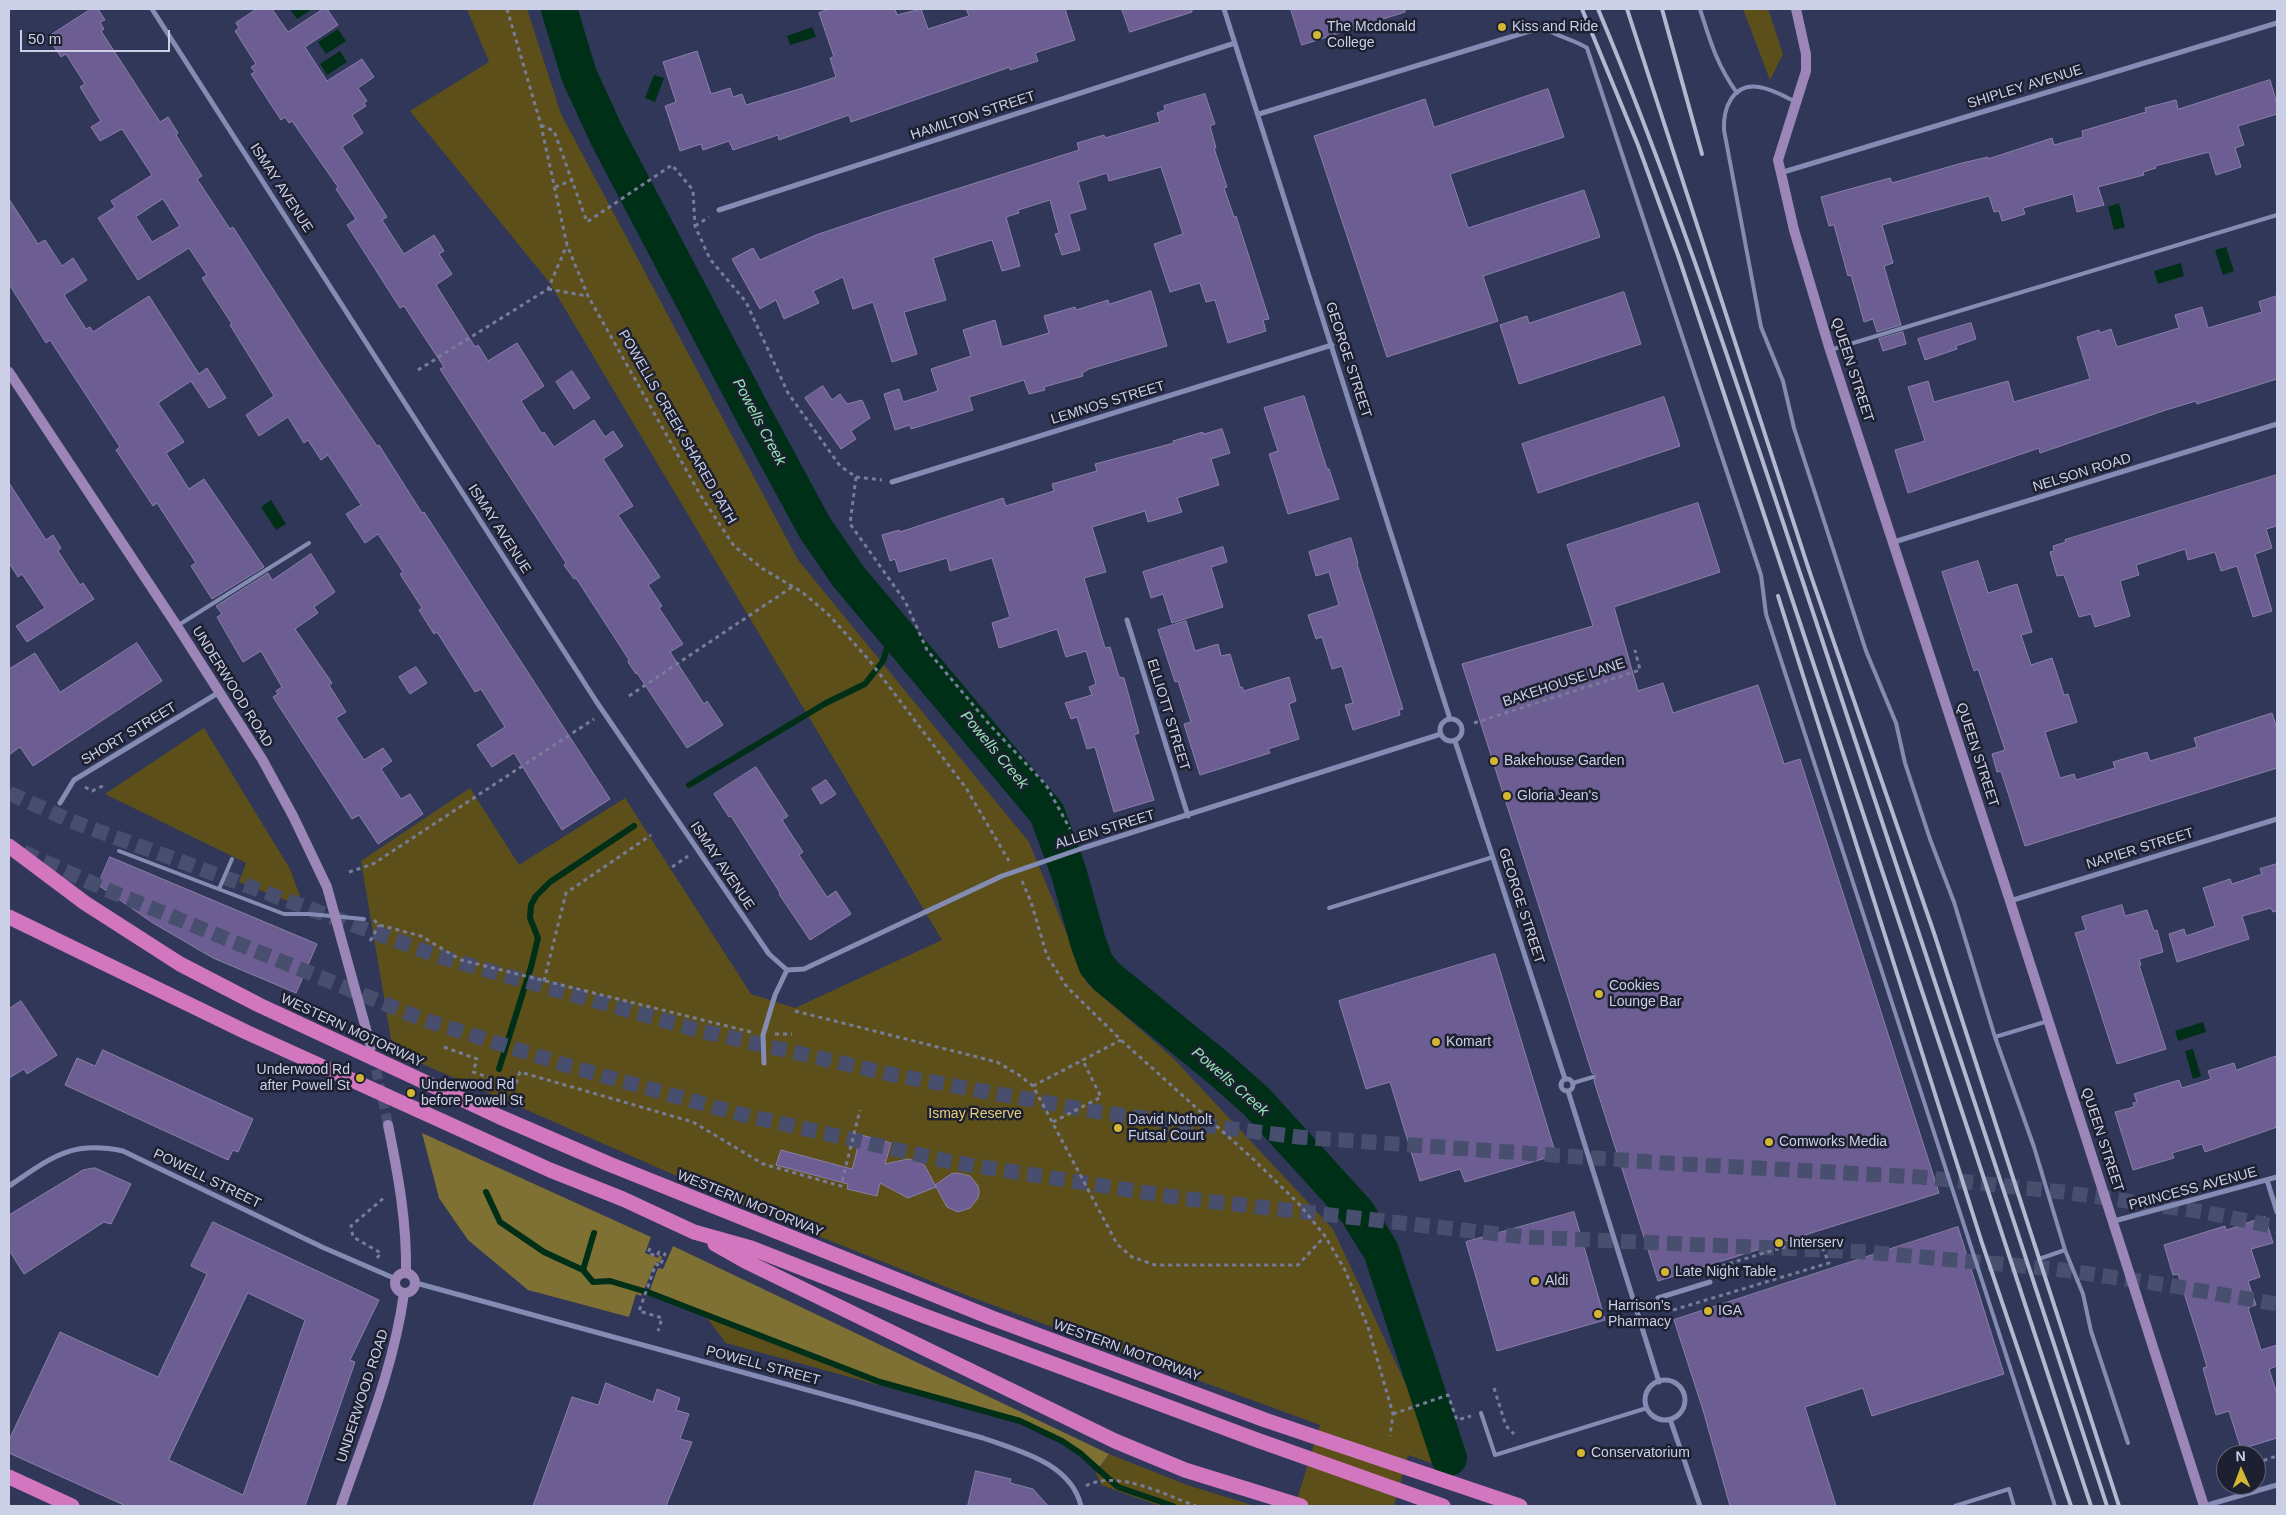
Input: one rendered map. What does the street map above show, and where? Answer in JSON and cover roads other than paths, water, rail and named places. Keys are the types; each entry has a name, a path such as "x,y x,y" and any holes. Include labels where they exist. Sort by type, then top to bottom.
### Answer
{"highway":[{"name":"WESTERN MOTORWAY","path":"9,846 85,904 180,964 259,1005 500,1117 831,1255 992,1318 1265,1420 1520,1506"},
{"path":"9,917 246,1032 493,1144 623,1199 694,1232 745,1261 1115,1441 1186,1470 1298,1506"},
{"path":"694,1232 751,1248 922,1315 1257,1440 1443,1506"},
{"path":"9,1477 72,1506"}],"street":[{"name":"ISMAY AVENUE","path":"152,9 604,713 769,954 787,970"},
{"name":"GEORGE STREET","path":"1224,9 1259,114 1304,263 1332,345 1450,719"},
{"name":"QUEEN STREET","path":"1796,9 1806,54 1806,71 1797,103 1782,142 1778,160 1794,230 1830,350 2049,1020 2204,1506"},
{"name":"SHIPLEY AVENUE","path":"1780,173 2277,23"},
{"path":"1259,114 1543,27"},
{"name":"HAMILTON STREET","path":"719,210 1235,43"},
{"name":"LEMNOS STREET","path":"892,482 1332,345"},
{"name":"UNDERWOOD ROAD","path":"9,372 177,626 218,693 262,759 293,816 327,887 371,1047"},
{"name":"NELSON ROAD","path":"1894,542 2277,424"},
{"name":"ELLIOTT STREET","path":"1127,620 1188,816"},
{"name":"SHORT STREET","path":"60,803 74,780 218,693"},
{"path":"1450,719 1457,721 1462,727 1461,736 1456,741 1445,740 1440,734 1443,723 1450,719"},
{"name":"ALLEN STREET","path":"787,970 804,969 1002,876 1440,734"},
{"name":"GEORGE STREET","path":"1456,741 1565,1079"},
{"name":"NAPIER STREET","path":"2010,900 2277,819"},
{"path":"764,1063 763,1035 774,995 787,970"},
{"path":"1565,1079 1569,1079 1573,1083 1573,1087 1568,1091 1562,1089 1561,1083 1565,1079"},
{"path":"1568,1091 1659,1382"},
{"path":"388,1125 402,1192 407,1236 406,1273"},
{"name":"POWELL STREET","path":"9,1186 51,1158 74,1149 103,1147 123,1151 322,1247 396,1280"},
{"name":"PRINCESS AVENUE","path":"2114,1222 2277,1177"},
{"path":"2267,1180 2277,1212"},
{"path":"406,1273 412,1275 416,1283 410,1292 404,1293 398,1289 396,1280 400,1274 406,1273"},
{"path":"1658,1298 1710,1282"},
{"name":"POWELL STREET","path":"416,1283 983,1438 1033,1457 1056,1470 1068,1479 1076,1491 1081,1506"},
{"name":"UNDERWOOD ROAD","path":"341,1506 384,1382 399,1332 404,1293"},
{"path":"1659,1382 1672,1382 1684,1393 1684,1408 1677,1416 1670,1419 1654,1417 1647,1408 1646,1395 1650,1388 1659,1382"},
{"path":"1670,1419 1700,1506"},
{"path":"2204,1506 2277,1485"}],"lane":[{"path":"1700,9 1715,57 1723,74 1737,93"},
{"path":"1543,27 1558,36 1576,41 1587,48 1761,575 1766,614 2056,1506"},
{"path":"1797,103 1755,86 1737,93 1726,106 1723,116 1761,327 1783,381 1794,428 1866,651 1896,723 1905,763 1930,839 1954,902 1995,1037 2034,1147 2050,1208 2064,1250 2083,1294 2091,1332 2128,1443"},
{"path":"1830,350 2277,215"},
{"path":"177,626 309,544"},
{"path":"119,851 284,914 309,914 364,919"},
{"path":"1329,908 1493,857"},
{"path":"219,889 232,859"},
{"path":"1995,1037 2049,1020"},
{"path":"1573,1083 1593,1077"},
{"path":"2039,1259 2064,1250"},
{"path":"1482,1413 1495,1456 1647,1408"},
{"path":"1955,1506 2009,1489 2014,1506"}],"waterway":[{"name":"Powells Creek","path":"559,9 579,75 607,136 815,528 848,576 1047,813 1068,870 1096,964 1107,977 1221,1070 1257,1102 1357,1212 1381,1251 1449,1458"},
{"path":"689,785 826,703 865,684 883,661 888,645 887,621"},
{"path":"499,1069 531,967 538,938 530,918 531,905 536,896 550,882 634,826"},
{"path":"486,1192 500,1222 544,1252 583,1270 593,1282 610,1281 650,1293 880,1382 1020,1421 1062,1441 1080,1453 1118,1487 1173,1506"},
{"path":"583,1270 594,1233"}],"tunnel":[{"path":"9,793 71,821 441,957 697,1030 894,1075 1104,1113 1299,1137 1665,1163 1920,1177 2063,1192 2204,1212 2277,1227"},
{"path":"23,852 105,889 422,1019 572,1067 736,1113 951,1162 1181,1198 1525,1237 1866,1252 2055,1269 2167,1285 2277,1304"},
{"path":"373,1055 388,1125"}],"railway":[{"path":"1582,9 1638,145 1679,258 2091,1506"},
{"path":"1598,9 1681,223 1731,367 1881,815 2107,1506"},
{"path":"1627,9 1809,570 1934,933 2119,1506"},
{"path":"1662,9 1702,154"},
{"path":"1778,596 1982,1243 2071,1506"}],"place":[{"name":"Kiss and Ride","path":"1502,27"},
{"name":"The Mcdonald College","path":"1317,35"},
{"name":"Bakehouse Garden","path":"1494,761"},
{"name":"Gloria Jean's","path":"1507,796"},
{"name":"Cookies Lounge Bar","path":"1599,994"},
{"name":"Komart","path":"1436,1042"},
{"name":"Underwood Rd after Powell St","path":"360,1078"},
{"name":"Underwood Rd before Powell St","path":"411,1093"},
{"name":"David Notholt Futsal Court","path":"1118,1128"},
{"name":"Comworks Media","path":"1769,1142"},
{"name":"Interserv","path":"1779,1243"},
{"name":"Late Night Table","path":"1665,1272"},
{"name":"Aldi","path":"1535,1281"},
{"name":"IGA","path":"1708,1311"},
{"name":"Harrison's Pharmacy","path":"1598,1314"},
{"name":"Conservatorium","path":"1581,1453"}],"park label":[{"name":"Ismay Reserve","path":"975,1114"}]}
